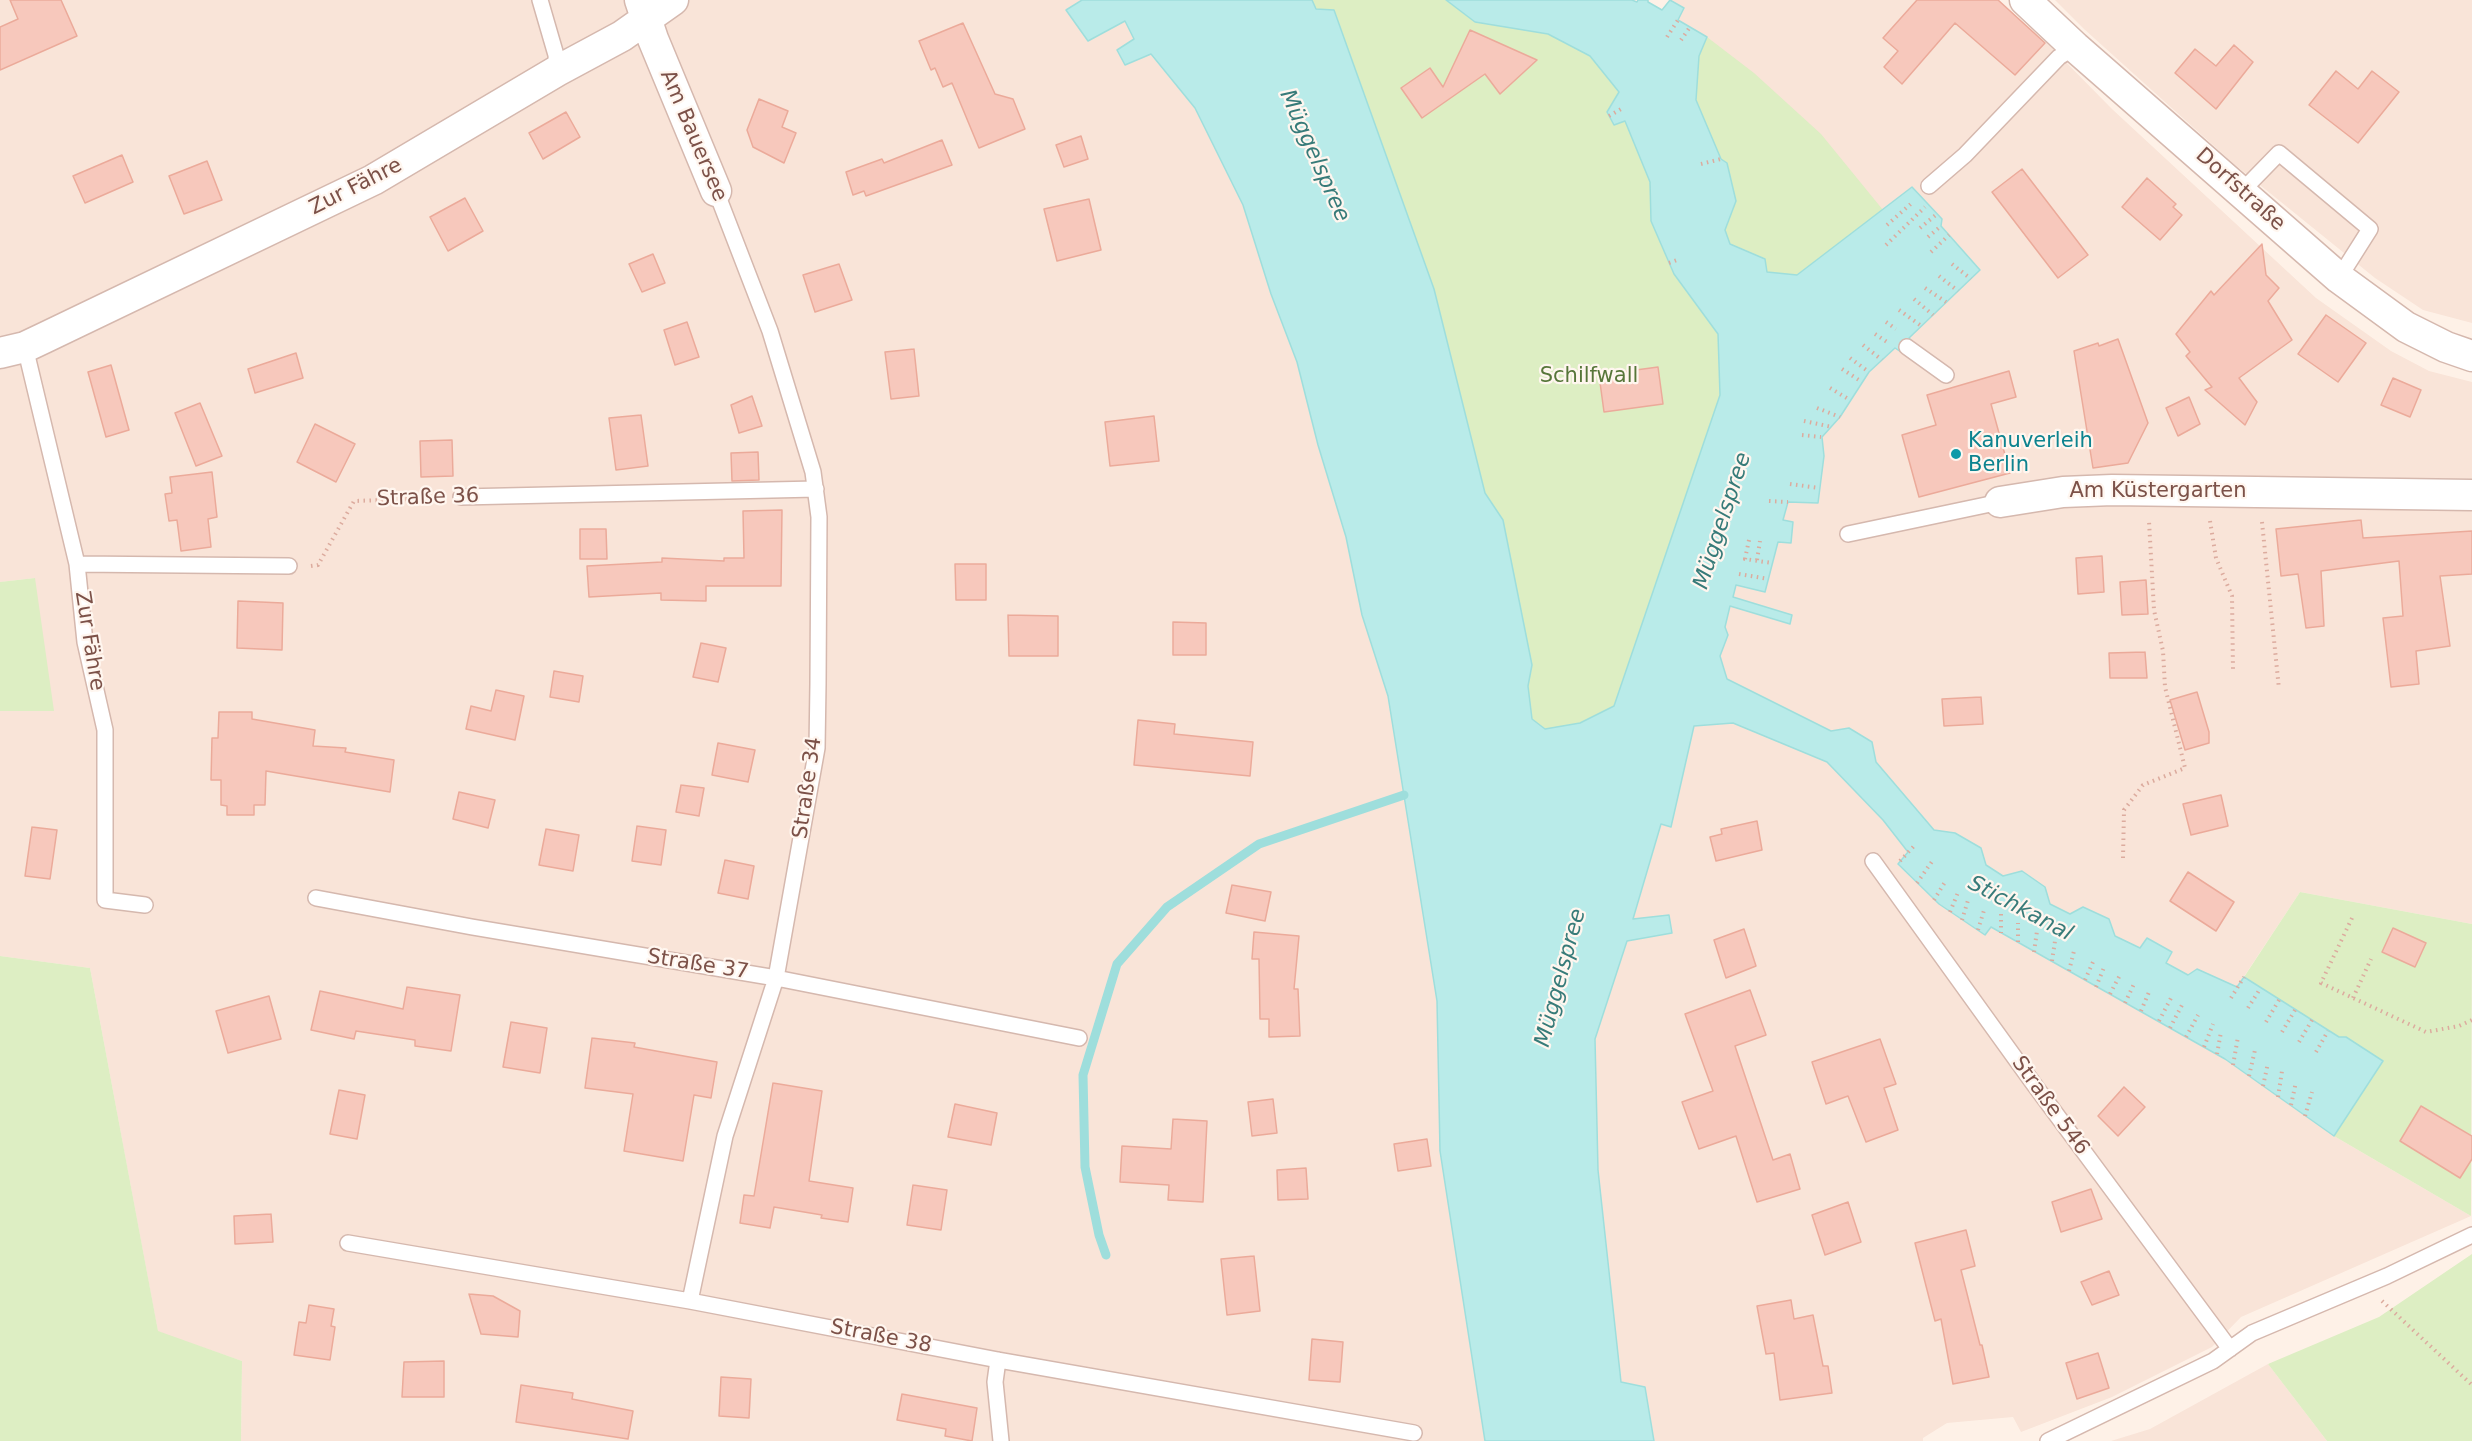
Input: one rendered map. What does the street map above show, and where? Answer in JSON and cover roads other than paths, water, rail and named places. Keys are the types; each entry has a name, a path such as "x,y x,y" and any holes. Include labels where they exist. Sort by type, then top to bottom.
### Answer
{"street":[{"name":"Zur Fähre","path":"12,350 373,180 557,71 622,36 644,9 673,0"},
{"name":"Dorfstraße","path":"2025,0 2338,278 2406,327 2446,347 2472,356"},
{"name":"Am Bauersee","path":"644,9 653,39 716,191"},
{"name":"Am Küstergarten","path":"2000,502 2063,492 2112,490 2472,495"}],"lane":[{"path":"540,0 556,55 557,71"},
{"path":"1925,191 1965,155 2059,57 2075,46"},
{"path":"2241,192 2279,153 2370,229 2338,278"},
{"name":"Am Bauersee","path":"716,191 746,272"},
{"name":"Straße 34","path":"690,1301 725,1136 776,978 817,748 819,517 816,489 781,362 746,272"},
{"path":"1906,347 1946,375"},
{"name":"Zur Fähre","path":"12,350 77,564 85,642 105,730 105,900 145,905"},
{"name":"Straße 36","path":"461,497 816,489"},
{"name":"Am Küstergarten","path":"1848,534 2000,502"},
{"path":"77,564 289,566"},
{"name":"Straße 546","path":"1873,861 2033,1083 2230,1349"},
{"name":"Straße 37","path":"316,898 472,927 776,978 1079,1038"},
{"path":"2048,1441 2213,1361 2252,1333 2369,1284 2472,1235"},
{"name":"Straße 38","path":"348,1243 690,1301 998,1360 1414,1433"},
{"path":"998,1360 995,1382 1001,1441"}],"water":[{"path":"1082,0 1312,0 1316,9 1334,10 1434,289 1485,493 1503,520 1532,665 1528,686 1532,719 1545,729 1580,723 1614,706 1720,395 1718,334 1674,274 1651,221 1650,182 1625,121 1614,125 1607,112 1619,92 1590,56 1548,34 1475,22 1446,0 1632,0 1637,2 1648,0 1662,10 1670,0 1684,8 1678,20 1707,37 1699,56 1696,100 1721,159 1727,163 1736,201 1725,230 1730,244 1765,259 1767,272 1797,275 1912,187 1942,219 1941,226 1980,270 1909,338 1913,342 1901,352 1895,348 1869,372 1840,417 1822,437 1824,456 1818,503 1788,502 1783,520 1793,522 1791,543 1778,542 1765,592 1736,585 1733,597 1792,615 1790,624 1730,606 1725,627 1728,635 1720,656 1727,679 1831,731 1849,728 1872,742 1876,762 1934,830 1955,833 1981,848 1986,865 2003,876 2022,871 2045,887 2050,904 2070,914 2083,907 2109,919 2115,936 2140,948 2147,938 2172,952 2166,963 2188,975 2197,969 2237,987 2244,977 2339,1037 2346,1037 2383,1061 2334,1136 2225,1059 1991,927 1985,935 1939,904 1898,864 1908,852 1883,820 1827,762 1733,723 1694,726 1671,827 1661,824 1633,919 1669,915 1672,933 1627,941 1595,1039 1598,1170 1621,1382 1645,1387 1654,1441 1485,1441 1440,1151 1437,1001 1388,696 1362,615 1346,537 1318,445 1297,362 1271,294 1243,205 1195,108 1151,54 1125,65 1117,50 1134,39 1125,21 1088,41 1066,10"}],"waterway":[{"path":"1106,1255 1099,1235 1085,1167 1083,1075 1117,964 1167,907 1259,844 1404,795"}],"place":[{"name":"Kanuverleih Berlin","path":"1956,454"}],"water label":[{"name":"Müggelspree","path":"1314,156"},
{"name":"Müggelspree","path":"1723,521"},
{"name":"Stichkanal","path":"2020,909"},
{"name":"Müggelspree","path":"1561,978"}],"park label":[{"name":"Schilfwall","path":"1589,377"}]}
